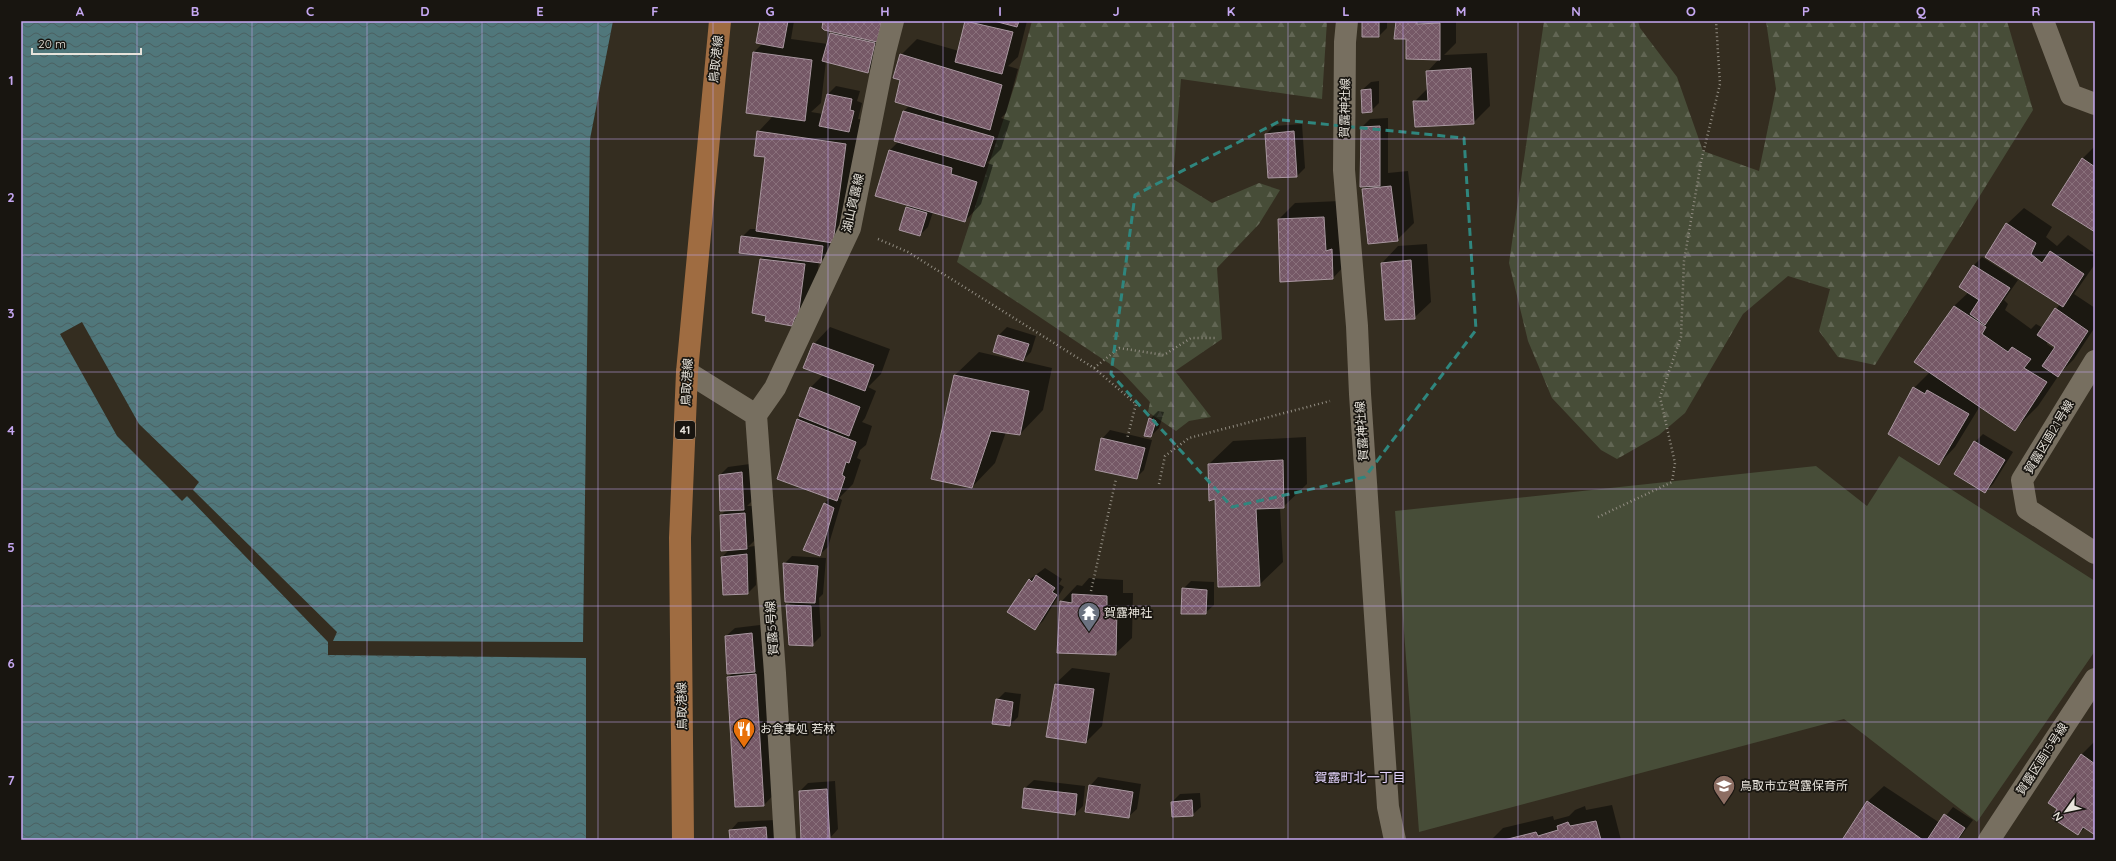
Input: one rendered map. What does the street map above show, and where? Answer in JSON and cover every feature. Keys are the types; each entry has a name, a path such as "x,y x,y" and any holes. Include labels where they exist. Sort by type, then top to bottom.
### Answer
{"main road":[{"name":"鳥取港線","path":"683,840 680,538 687,372 720,21"}],"street":[{"name":"湖山賀露線","path":"756,415 775,388 850,228 885,52 893,21"},
{"name":"賀露神社線","path":"1348,21 1345,42 1344,170 1357,326 1360,394 1388,807 1395,840"},
{"path":"2043,21 2071,95 2095,104"},
{"name":"賀露区画21号線","path":"2095,361 2022,480 2027,509 2095,552"},
{"path":"687,372 756,415"},
{"name":"賀露5号線","path":"756,415 775,673 785,840"},
{"name":"賀露区画15号線","path":"1989,840 2095,679"}],"path":[{"path":"1598,517 1672,482 1675,463 1660,397 1682,337 1684,261 1701,162 1720,84 1716,21"},
{"path":"850,228 908,252 1094,368 1136,404 1127,440"},
{"path":"1094,368 1119,348 1164,355 1191,338 1216,338"},
{"path":"1159,484 1165,456 1189,438 1360,394"},
{"path":"1091,591 1116,479"}],"highlighted area":[{"path":"1282,120 1464,138 1476,330 1365,477 1232,507 1111,374 1135,195"}],"green space":[{"path":"1032,21 1327,21 1322,99 1181,79 1173,179 1212,203 1259,183 1280,190 1259,224 1217,268 1222,339 1175,371 1211,417 1189,421 1176,431 1148,412 1150,402 1122,372 957,262 1016,81"},
{"path":"1544,21 1638,21 1640,28 1677,77 1703,151 1759,171 1776,89 1766,21 2007,21 2033,110 1875,365 1838,357 1819,331 1830,289 1788,276 1743,314 1685,413 1659,435 1617,459 1601,450 1552,398 1528,341 1509,263"},
{"path":"1899,456 2095,581 2095,651 1977,822 1844,719 1419,832 1395,511 1816,466 1867,506"}],"water":[{"path":"21,21 613,21 590,139 583,642 333,641 337,632 193,490 199,482 139,424 82,322 60,334 117,436 182,501 187,496 328,642 328,655 586,658 586,840 21,840"}],"building":[{"path":"760,21 788,21 783,48 756,43"},
{"path":"823,21 882,21 877,42 824,30 822,28"},
{"path":"965,21 1013,32 1002,74 955,62"},
{"path":"994,21 1019,21 1017,27"},
{"path":"1362,21 1379,22 1379,37 1362,37"},
{"path":"1396,21 1417,21 1417,24 1440,23 1440,60 1406,59 1406,39 1394,39"},
{"path":"830,33 875,43 868,73 822,61"},
{"path":"753,52 812,60 805,121 746,113"},
{"path":"900,54 1002,85 990,130 895,102 900,80 893,78"},
{"path":"1471,68 1474,124 1415,127 1413,101 1428,101 1426,71"},
{"path":"1371,89 1372,112 1362,113 1361,90"},
{"path":"827,94 852,99 850,110 854,111 849,132 819,126"},
{"path":"903,111 994,137 984,167 894,141"},
{"path":"1380,126 1380,186 1360,187 1361,127"},
{"path":"757,131 846,144 833,243 756,231 765,157 754,156"},
{"path":"1294,131 1297,177 1268,178 1265,134"},
{"path":"889,150 952,168 951,174 977,182 965,222 875,196"},
{"path":"2082,158 2095,167 2095,232 2052,205"},
{"path":"1391,186 1398,241 1368,244 1362,189"},
{"path":"906,207 927,213 920,236 899,230"},
{"path":"1324,217 1326,251 1332,249 1333,279 1280,282 1278,219"},
{"path":"2006,223 2036,243 2031,254 2042,263 2050,251 2084,274 2063,307 1985,257"},
{"path":"741,236 823,246 821,263 739,253"},
{"path":"760,259 805,264 798,318 795,317 792,326 765,321 766,316 752,313"},
{"path":"1411,260 1415,319 1385,320 1381,263"},
{"path":"1973,265 2010,288 1985,325 1970,314 1979,300 1959,287"},
{"path":"1954,306 1986,327 1982,334 2008,352 2012,347 2031,359 2024,368 2047,382 2015,431 1914,362"},
{"path":"2055,308 2088,331 2058,377 2042,366 2055,347 2037,335"},
{"path":"998,335 1029,344 1023,361 993,352"},
{"path":"813,343 874,365 865,391 803,368"},
{"path":"954,375 1029,391 1020,435 991,431 972,488 931,479"},
{"path":"810,387 860,407 849,436 799,416"},
{"path":"1913,387 1925,394 1927,390 1969,414 1939,465 1888,434"},
{"path":"1149,418 1156,421 1151,437 1144,436"},
{"path":"797,419 856,442 849,463 846,462 842,475 845,477 837,501 777,479"},
{"path":"1101,438 1145,448 1137,479 1095,470"},
{"path":"1974,441 2005,460 1985,493 1954,474"},
{"path":"1283,460 1284,508 1256,509 1260,586 1218,587 1215,499 1209,501 1208,464"},
{"path":"742,472 744,510 720,511 719,475"},
{"path":"824,503 834,508 820,556 803,550"},
{"path":"745,513 747,549 721,551 720,515"},
{"path":"747,554 748,594 723,595 721,557"},
{"path":"783,563 818,566 815,603 785,602"},
{"path":"1036,575 1055,588 1052,592 1057,595 1035,630 1007,612 1029,579 1032,582"},
{"path":"1182,588 1207,590 1206,614 1181,614"},
{"path":"1072,594 1107,596 1107,610 1117,609 1116,655 1057,653 1060,601 1072,603"},
{"path":"786,605 811,606 813,646 789,645"},
{"path":"752,633 755,672 727,674 725,636"},
{"path":"756,674 764,806 735,807 727,677"},
{"path":"1055,684 1094,689 1086,743 1046,737"},
{"path":"996,699 1013,702 1010,726 992,724"},
{"path":"2081,754 2095,764 2095,835 2083,827 2078,835 2052,818 2057,809 2048,803"},
{"path":"1089,785 1133,792 1129,818 1085,812"},
{"path":"1024,788 1077,794 1075,815 1022,808"},
{"path":"827,789 830,839 801,840 799,791"},
{"path":"1192,800 1193,816 1172,817 1171,802"},
{"path":"1867,801 1923,840 1842,840"},
{"path":"1944,814 1965,828 1957,840 1927,840"},
{"path":"1596,821 1601,840 1504,840 1536,832 1538,836 1558,830 1557,826 1568,822 1570,826"},
{"path":"766,827 767,840 730,840 729,830"}],"place":[{"name":"賀露神社","path":"1089,632"},
{"name":"お食事処 若林","path":"744,748"},
{"name":"鳥取市立賀露保育所","path":"1724,806"}],"district":[{"name":"賀露町北一丁目","path":"1360,777"}]}
